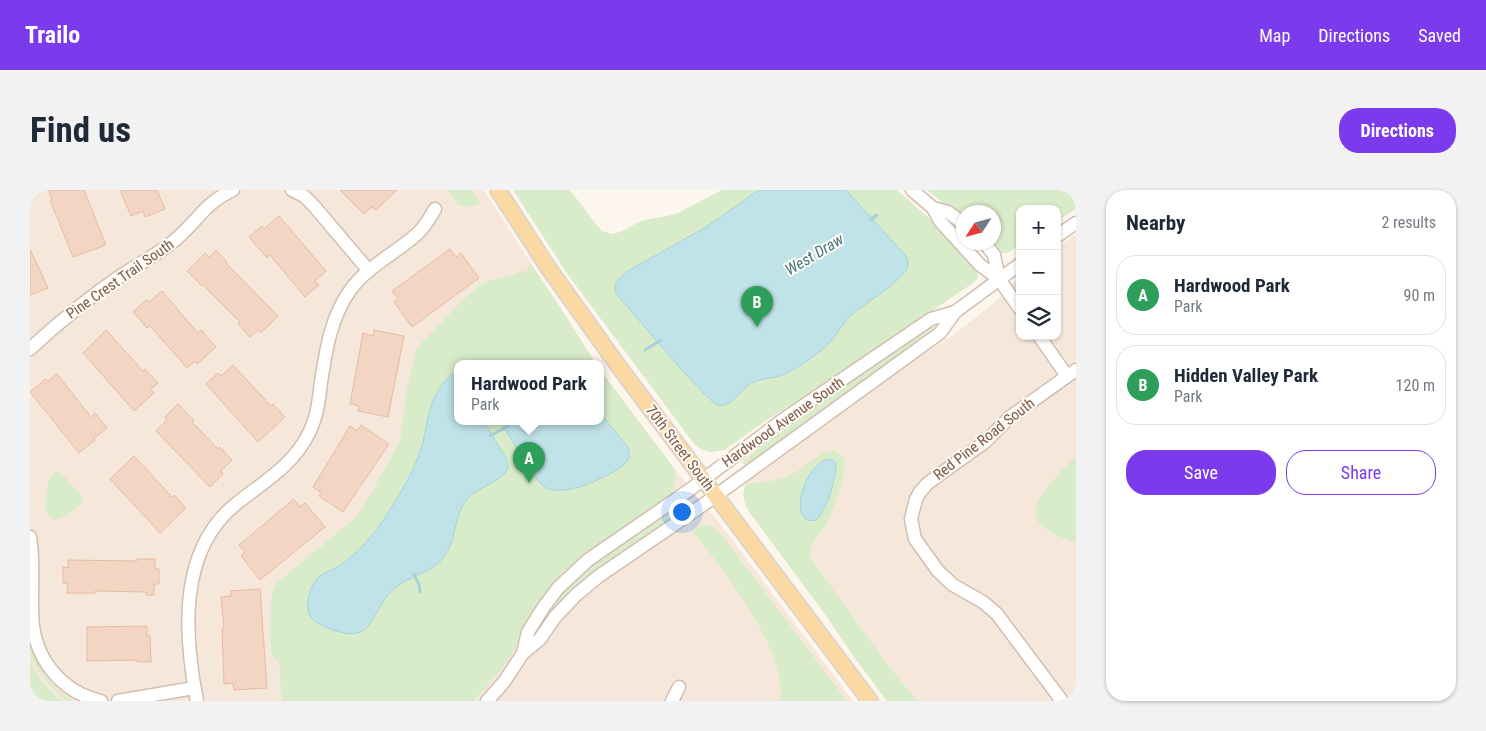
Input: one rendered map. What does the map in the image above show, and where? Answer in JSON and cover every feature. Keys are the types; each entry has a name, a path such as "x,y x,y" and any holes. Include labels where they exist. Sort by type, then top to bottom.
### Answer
{"main road":[{"name":"70th Street South","path":"498,190 564,291 870,701"}],"street":[{"name":"Pine Crest Trail South","path":"30,349 78,306 170,244 182,234 209,204 233,190"},
{"path":"292,190 310,202 369,271"},
{"path":"912,190 933,208 940,221 980,265 999,279 1016,303"},
{"path":"933,208 948,212 956,218"},
{"path":"197,701 190,659 189,621 192,581 198,555 211,530 221,518 235,504 282,469 307,438 317,411 326,356 335,318 341,304 352,288 369,271 416,235 426,225 435,210"},
{"path":"1061,233 1076,223"},
{"path":"990,250 994,255 999,279"},
{"name":"Hardwood Avenue South","path":"487,701 504,682 523,654 540,639 576,594 940,333 955,312 1016,267"},
{"name":"Hardwood Avenue South","path":"523,654 528,632 543,608 558,588 588,560 704,479 784,419 930,319 955,312"},
{"name":"Red Pine Road South","path":"1043,340 1072,373 1010,416 985,442 928,483 918,495 912,512 912,525 915,539 938,572 953,585 980,599 993,610 1062,701"},
{"path":"30,537 33,563 33,625 40,649 50,668 63,683 81,695 101,701"},
{"path":"672,701 679,687"},
{"path":"118,701 194,688"}],"shaded area":[{"path":"30,190 484,190 593,360 454,360 454,425 604,425 604,375 674,468 724,529 853,701 30,701"},
{"path":"1076,234 1076,701 887,701 750,513 743,496 745,485 749,479 873,389 956,333 994,303 1016,280 1016,340 1061,340 1061,245"}],"green space":[{"path":"446,190 472,190 481,204 461,206"},
{"path":"513,190 570,190 602,231 612,234 641,221 676,214 722,190 897,190 938,226 956,246 956,250 959,250 977,270 978,278 834,378 724,450 711,452 695,445 568,275"},
{"path":"927,190 1076,190 1076,209 1061,218 1061,205 1016,205 1016,247 1007,253 1001,253 997,250 1001,250 1001,205 956,205 956,213"},
{"path":"531,264 593,360 454,360 454,425 604,425 604,375 673,467 675,482 669,497 596,548 530,621 508,660 484,690 472,701 283,701 279,661 274,659 271,654 271,605 272,596 278,582 355,518 362,509 400,442 407,388 416,351 424,340 478,286 490,280 510,276 523,270 525,273 529,270 527,267"},
{"path":"932,325 934,327 840,399 744,465 742,462 788,426"},
{"path":"833,450 839,452 843,457 845,463 844,471 829,519 811,548 812,560 887,664 917,701 887,701 750,513 745,502 743,495 746,483 760,483 780,479 799,470 820,455"},
{"path":"1076,457 1076,543 1057,536 1041,525 1035,511 1039,500 1048,487 1059,473"},
{"path":"60,472 84,498 75,510 53,520 45,511 48,481 54,473"},
{"path":"677,509 679,511 670,520 583,581 569,593 536,635 533,633 559,595 573,580 664,515"},
{"path":"703,524 714,527 721,534 847,701 780,701 780,681 774,659 764,636 751,612 720,566 692,531"},
{"path":"30,647 47,678 59,691 74,701 65,700 48,684 32,660"},
{"path":"30,662 52,693 62,701 30,701"}],"water":[{"path":"759,190 846,190 906,256 908,267 898,280 850,316 832,340 812,358 784,374 752,383 728,404 718,405 685,374 618,296 615,285 628,271 706,227"},
{"path":"454,374 454,425 486,425 506,458 509,467 501,477 467,499 459,513 451,544 439,563 395,588 386,597 370,624 364,630 355,633 344,633 319,624 313,620 308,611 308,599 312,586 322,575 339,566 353,555 371,537 381,523 410,475 423,442 434,398 450,376"},
{"path":"604,418 627,446 629,452 629,458 619,469 604,477 571,489 551,490 546,488 529,468 503,425 604,425"},
{"path":"828,459 833,460 836,464 830,494 824,509 816,520 807,520 802,515 800,506 805,484 819,464"}],"building":[{"path":"48,190 84,190 106,245 73,257 50,200 52,199"},
{"path":"120,190 157,190 165,209 145,217 143,211 131,216"},
{"path":"340,190 397,190 376,210 372,207 364,214"},
{"path":"279,216 326,271 315,281 319,285 305,297 270,255 267,258 249,237 262,226 264,229"},
{"path":"30,249 48,288 30,295"},
{"path":"450,249 456,257 461,253 479,278 412,327 394,302 398,299 392,291"},
{"path":"216,250 226,263 278,316 261,333 258,330 250,337 238,324 240,322 187,271 205,253 209,257"},
{"path":"162,291 198,333 201,330 216,347 197,364 195,361 187,368 150,326 147,328 133,312 146,300 149,302"},
{"path":"106,330 143,371 145,369 158,383 151,389 154,393 134,411 83,353"},
{"path":"374,330 404,336 388,417 358,411 359,406 350,404 363,333 373,336"},
{"path":"233,365 271,406 273,404 285,417 258,442 206,384 218,373 221,376"},
{"path":"57,374 91,417 95,413 107,428 79,453 30,392 46,379 48,381"},
{"path":"178,404 218,449 220,447 232,460 221,471 223,474 210,487 156,431 167,420 165,417"},
{"path":"361,425 389,444 343,512 319,496 321,493 313,487 350,426 357,431"},
{"path":"134,456 172,497 174,495 186,508 160,533 110,479"},
{"path":"294,499 300,507 305,503 325,527 260,580 241,556 245,552 239,545"},
{"path":"137,559 155,559 155,569 159,569 159,584 154,584 154,595 146,595 146,592 95,591 95,593 67,593 68,583 63,583 63,567 68,568 68,560 137,561"},
{"path":"260,589 267,688 234,690 233,683 224,684 222,629 224,629 221,597 231,596 231,591"},
{"path":"147,626 147,636 150,636 151,662 137,662 137,660 87,661 87,627"}],"waterway":[{"name":"West Draw","path":"870,220 877,215"},
{"name":"West Draw","path":"645,350 661,340"},
{"name":"West Draw","path":"490,436 508,426"},
{"name":"West Draw","path":"414,574 420,592"}],"place":[{"name":"Hidden Valley Park","path":"757,327"},
{"name":"Hardwood Park","path":"529,483"}]}
